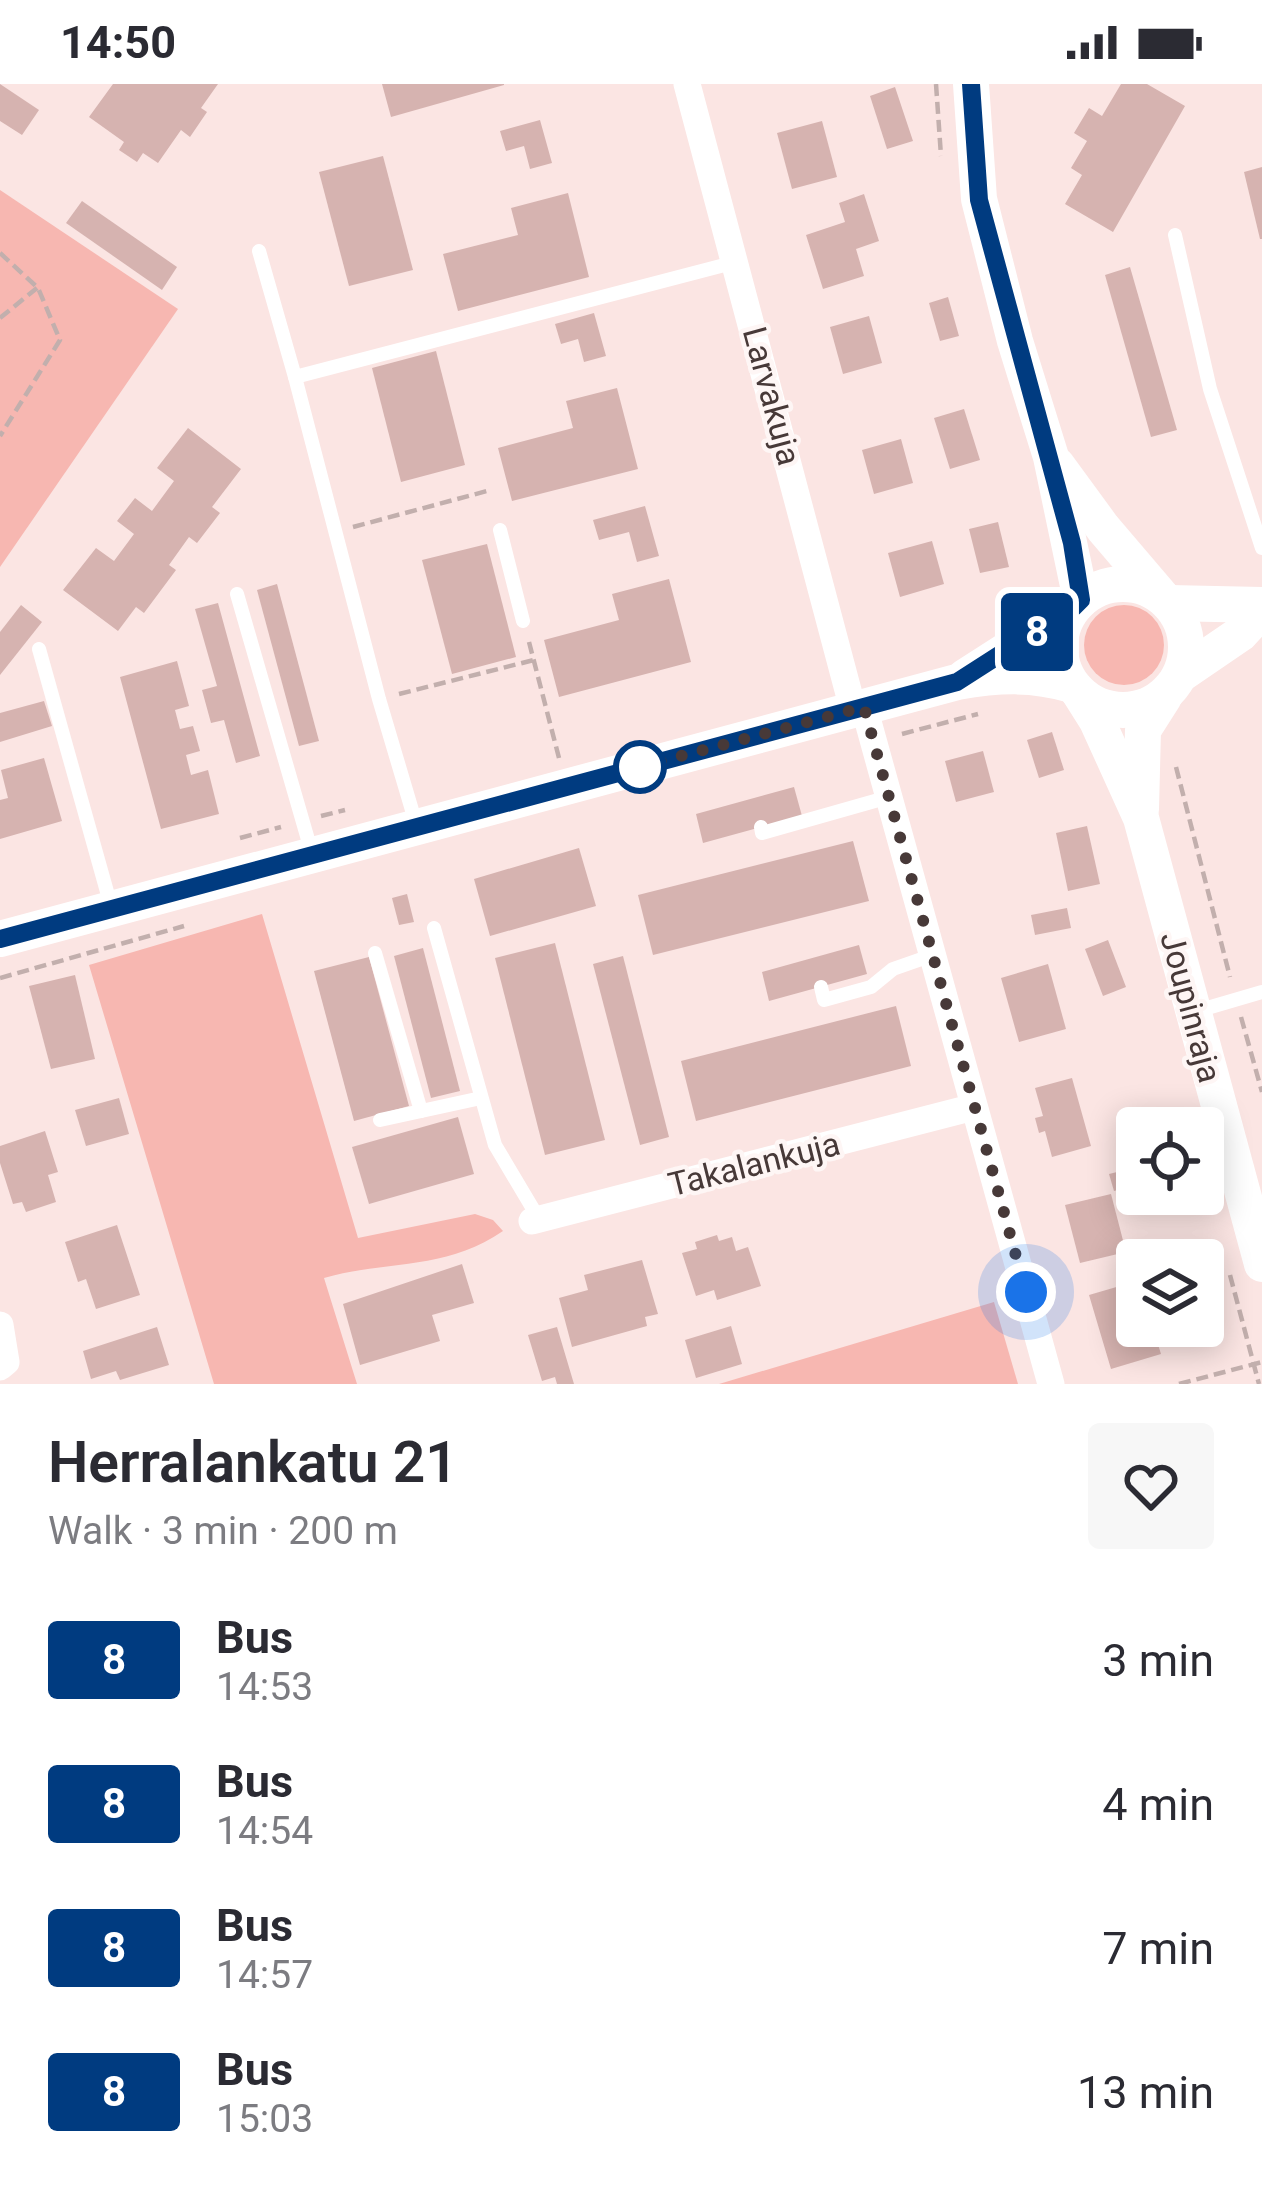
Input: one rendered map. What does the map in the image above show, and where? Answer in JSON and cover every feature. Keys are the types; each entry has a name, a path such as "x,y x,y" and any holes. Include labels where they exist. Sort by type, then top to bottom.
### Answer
{"street":[{"name":"Larvakuja","path":"687,84 1051,1384"},
{"path":"971,84 979,200 1015,341 1052,458 1077,603 1060,638 1064,670 1076,689"},
{"path":"1052,458 1103,528 1180,619 1186,638 1172,686"},
{"path":"957,682 1112,585 1129,584 1165,600 1262,608"},
{"path":"0,939 567,787 863,719 957,682 1002,674 1042,676 1112,710 1130,711 1172,686 1240,634 1262,608"},
{"name":"Joupinraja","path":"1141,818 1143,730 1172,686"},
{"name":"Joupinraja","path":"1076,689 1097,722 1141,818 1192,1012 1244,1262"},
{"name":"Takalankuja","path":"536,1220 974,1107"},
{"path":"0,1324 6,1362 0,1367"}],"lane":[{"path":"1175,235 1210,389 1262,548"},
{"path":"259,251 418,827"},
{"path":"296,377 736,262"},
{"path":"500,530 524,621"},
{"path":"237,594 312,855"},
{"path":"39,649 112,910"},
{"path":"761,827 762,833 889,797"},
{"path":"434,928 495,1145 528,1195 536,1220"},
{"path":"375,953 421,1112"},
{"path":"821,987 824,1000 840,996 871,987 892,969 933,956"},
{"path":"1192,1012 1262,992"},
{"path":"380,1120 482,1098"}],"path":[{"path":"0,253 38,288 60,340 0,436"},
{"path":"0,318 38,288"},
{"path":"336,532 487,490"},
{"path":"524,621 567,787"},
{"path":"379,699 534,660"},
{"path":"863,719 977,714"},
{"path":"1142,761 1173,753 1262,1092"},
{"path":"0,978 203,920"},
{"path":"1244,1262 1259,1384"},
{"path":"1179,1384 1258,1363"}],"shaded area":[{"path":"0,190 178,309 0,567"},
{"path":"1124,605 1152,617 1164,645 1152,673 1124,685 1096,673 1084,645 1096,617"},
{"path":"262,914 358,1238 475,1214 493,1220 503,1231 437,1259 324,1278 357,1384 214,1384 89,965"},
{"path":"994,1302 1018,1384 719,1384"}],"building":[{"path":"0,84 39,110 22,135 0,121"},
{"path":"113,84 218,84 201,108 207,112 190,137 181,130 158,163 143,153 137,162 119,150 124,142 89,117"},
{"path":"382,84 504,84 504,85 391,117"},
{"path":"1121,84 1147,84 1185,106 1113,232 1065,204 1082,175 1071,168 1087,141 1074,133 1089,108 1102,116"},
{"path":"895,87 913,141 887,149 870,96"},
{"path":"540,120 552,163 530,169 524,146 506,151 500,131"},
{"path":"822,121 837,177 792,189 777,133"},
{"path":"383,156 413,270 349,286 319,172"},
{"path":"1262,167 1262,239 1260,239 1244,172"},
{"path":"568,193 589,277 458,311 443,254 518,235 511,208"},
{"path":"864,194 879,241 856,249 864,276 823,289 806,235 845,222 839,203"},
{"path":"82,201 177,267 162,290 66,223"},
{"path":"1130,267 1177,430 1151,437 1105,275"},
{"path":"948,297 959,336 940,341 929,303"},
{"path":"594,313 606,356 584,362 578,339 561,344 555,324"},
{"path":"869,316 882,363 843,374 830,327"},
{"path":"436,351 465,465 401,482 372,368"},
{"path":"617,388 638,469 512,501 498,448 573,428 566,401"},
{"path":"964,409 980,460 950,469 934,418"},
{"path":"188,428 241,469 212,507 220,513 197,543 189,537 169,565 176,570 144,613 136,607 118,631 63,590 96,548 114,561 134,534 117,521 135,498 152,511 174,481 157,468"},
{"path":"901,439 913,483 874,494 862,450"},
{"path":"645,506 659,556 637,562 629,532 599,540 593,520"},
{"path":"998,522 1009,567 980,573 969,529"},
{"path":"932,541 944,584 900,597 888,553"},
{"path":"487,544 516,657 452,674 422,560"},
{"path":"669,579 691,662 559,697 544,640 619,620 612,594"},
{"path":"277,584 319,741 299,746 257,590"},
{"path":"218,603 260,756 236,763 224,720 211,723 202,690 217,686 195,609"},
{"path":"21,605 42,622 0,675 0,632"},
{"path":"177,661 189,706 175,710 180,729 193,726 200,751 186,755 191,775 208,770 219,814 161,829 120,677"},
{"path":"44,701 52,726 0,742 0,713"},
{"path":"1052,732 1064,770 1039,778 1027,740"},
{"path":"983,751 994,792 956,802 945,761"},
{"path":"44,758 62,821 0,839 0,800 8,798 1,770"},
{"path":"794,787 802,816 703,843 696,814"},
{"path":"1087,826 1100,884 1068,891 1056,833"},
{"path":"853,841 869,901 653,955 638,895"},
{"path":"579,848 596,906 490,936 474,879"},
{"path":"407,894 414,922 399,925 392,898"},
{"path":"1067,908 1071,928 1035,935 1031,915"},
{"path":"1108,940 1126,987 1103,996 1085,949"},
{"path":"555,943 605,1140 545,1155 495,958"},
{"path":"859,945 867,974 769,1001 762,972"},
{"path":"423,948 460,1091 431,1098 394,956"},
{"path":"623,956 669,1137 640,1145 593,964"},
{"path":"369,957 409,1106 354,1121 314,971"},
{"path":"1048,964 1066,1029 1019,1042 1001,978"},
{"path":"75,975 95,1059 51,1069 29,986"},
{"path":"896,1006 911,1066 696,1121 681,1061"},
{"path":"1072,1078 1091,1146 1052,1157 1045,1131 1039,1133 1035,1118 1043,1116 1035,1088"},
{"path":"119,1098 129,1134 86,1146 75,1110"},
{"path":"458,1117 474,1174 369,1204 352,1147"},
{"path":"45,1131 58,1172 48,1175 56,1202 26,1212 22,1202 13,1204 0,1163 0,1146"},
{"path":"1111,1194 1123,1239 1116,1239 1116,1254 1080,1263 1065,1205"},
{"path":"117,1225 140,1295 96,1309 86,1279 78,1282 65,1242"},
{"path":"717,1235 719,1241 732,1237 736,1251 748,1247 761,1286 717,1300 714,1290 696,1296 682,1253 697,1249 695,1242"},
{"path":"642,1260 658,1314 645,1317 647,1326 572,1347 559,1298 588,1290 584,1275"},
{"path":"462,1264 474,1303 432,1315 440,1341 360,1365 343,1304"},
{"path":"1116,1287 1116,1347 1159,1347 1161,1354 1111,1369 1089,1295"},
{"path":"731,1326 742,1364 696,1378 685,1340"},
{"path":"157,1327 169,1365 120,1380 116,1371 91,1379 83,1351"},
{"path":"557,1327 574,1384 557,1384 555,1377 542,1381 528,1335"}],"bus line":[{"name":"8","path":"0,939 957,682 1074,607 1081,600 1072,543 979,200 971,84"}],"route":[{"path":"640,767 864,707 1026,1292"}]}
